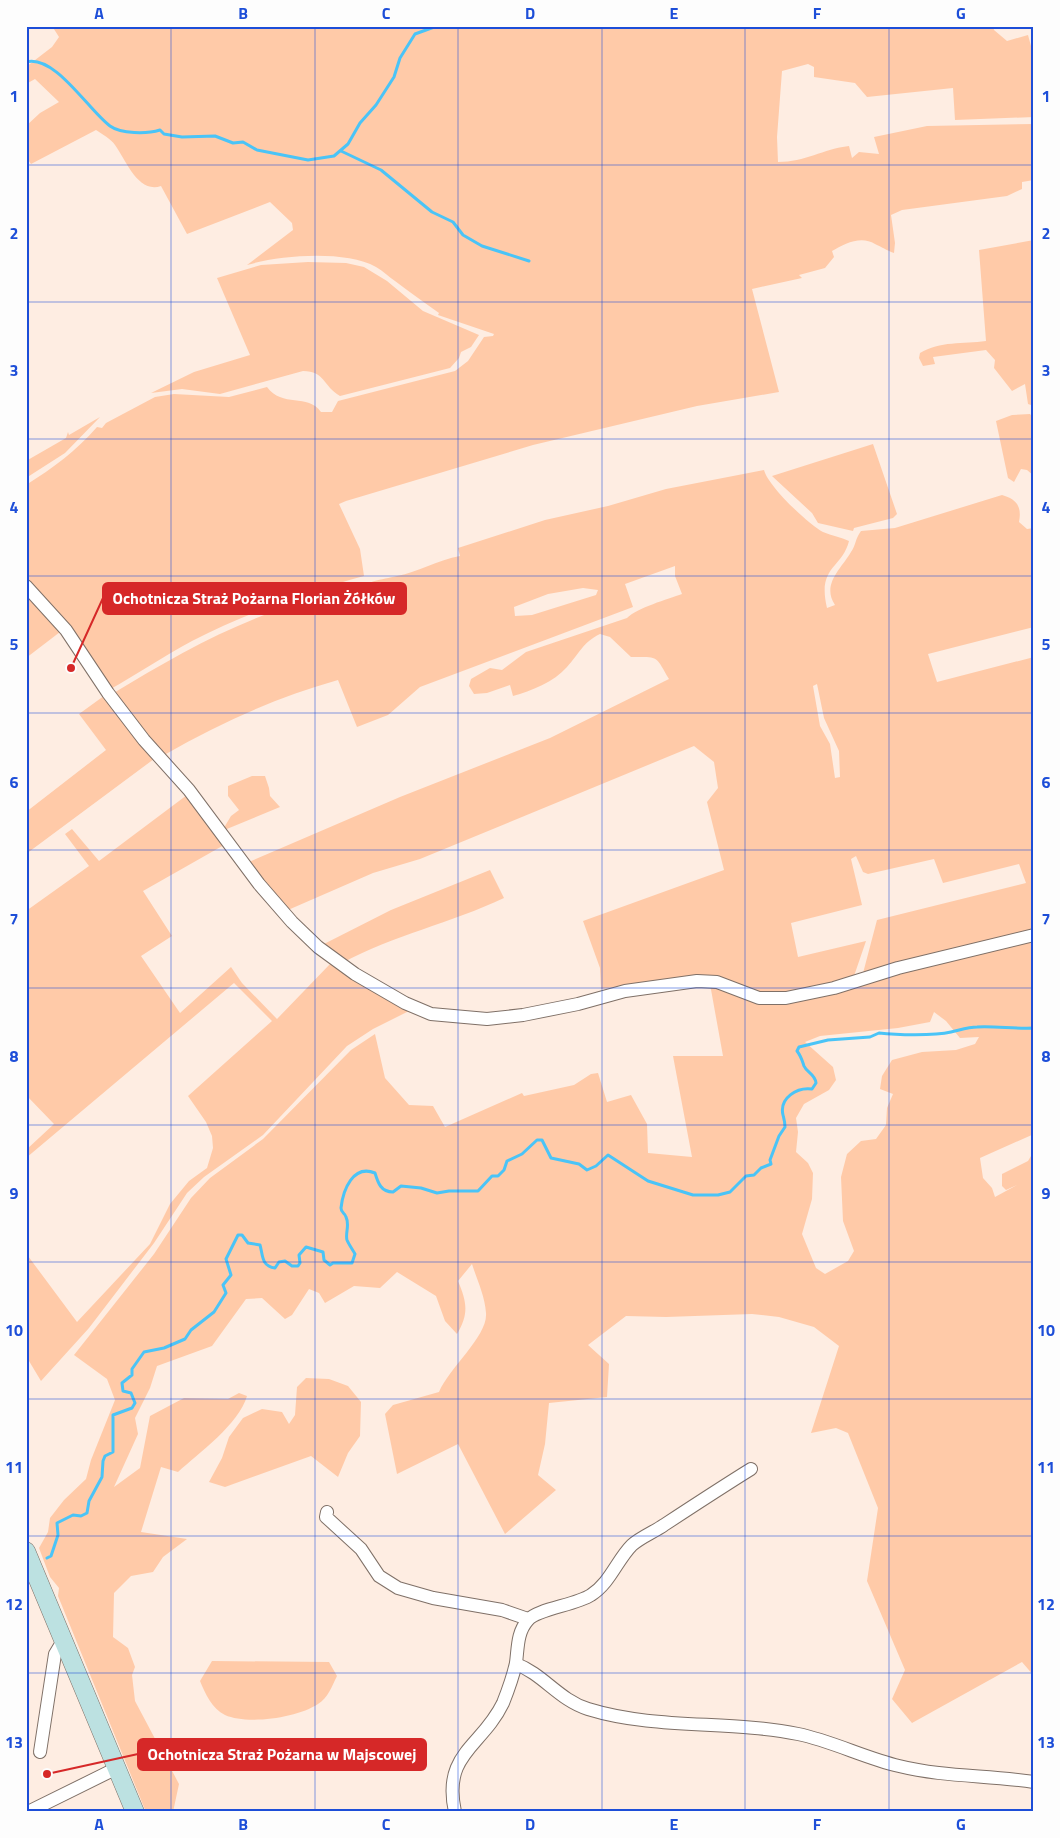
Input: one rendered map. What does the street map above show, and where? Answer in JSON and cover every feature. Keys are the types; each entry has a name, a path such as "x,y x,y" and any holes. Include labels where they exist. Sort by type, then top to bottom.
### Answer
{"main road":[{"path":"26,1550 135,1812"}],"street":[{"path":"26,586 66,630 108,693 142,738 189,790 259,884 292,922 318,947 355,974 405,1004 431,1014 487,1020 578,1004 625,991 697,981 717,982 759,998 786,998 834,988 898,968 1034,935"},
{"path":"455,1812 451,1786 455,1769 462,1756 485,1730 503,1702 516,1664 520,1634 528,1619 537,1614 591,1596 603,1585 632,1545 751,1469"},
{"path":"327,1512 326,1517 361,1549 379,1576 398,1588 433,1598 502,1610 528,1619"},
{"path":"40,1752 54,1654 64,1639"},
{"path":"516,1664 532,1669 562,1697 588,1709 678,1724 799,1734 913,1769 1034,1782"},
{"path":"29,1812 117,1768"}],"shaded area":[{"path":"52,26 993,26 994,30 1007,41 1028,35 1031,46 1034,46 1034,117 955,120 953,88 867,97 855,83 814,77 814,67 808,64 782,71 777,137 778,162 797,160 849,146 852,158 859,152 879,154 874,137 927,126 1034,124 1034,180 1022,182 1022,189 1007,196 902,210 891,215 895,243 894,253 870,241 858,240 832,251 834,257 825,268 799,275 802,278 752,289 779,392 697,406 533,445 339,504 360,549 364,576 298,596 234,621 182,647 109,690 26,581 26,485 64,459 97,427 102,428 106,423 155,397 174,394 229,397 267,387 280,397 309,403 316,406 321,412 332,412 338,401 455,371 468,361 484,337 493,336 494,334 438,315 439,313 381,270 363,262 348,258 313,256 277,259 247,265 293,230 292,223 270,202 187,234 161,186 153,187 139,180 128,167 113,143 96,130 31,164 26,157 26,126 40,113 59,102 35,79 26,84 26,67 52,47 59,37"},
{"path":"1034,240 1034,406 1028,404 1025,384 1012,391 994,368 995,360 986,350 933,357 935,364 923,366 919,358 920,353 928,349 936,346 986,341 979,250"},
{"path":"308,262 346,263 364,267 387,281 423,311 479,335 471,347 461,352 459,358 450,368 340,396 320,376 303,371 220,394 182,389 151,393 194,372 250,355 217,278 261,265"},
{"path":"1030,414 1034,419 1034,476 1027,470 1021,469 1014,482 1008,478 996,421 1012,415"},
{"path":"100,417 65,453 26,478 26,461 66,438 68,432 69,435"},
{"path":"873,444 897,514 893,518 854,528 853,531 818,523 812,513 772,476"},
{"path":"764,470 780,495 816,528 849,541 846,550 832,569 825,584 827,608 835,605 830,590 834,577 853,549 861,531 895,528 1002,495 1015,501 1020,512 1019,522 1027,529 1034,528 1034,627 928,654 937,682 1034,657 1034,931 862,977 877,920 1026,883 1019,864 943,883 934,859 868,874 863,872 856,856 851,859 862,905 791,923 798,957 866,941 854,976 846,981 788,994 760,994 669,979 601,989 600,968 583,921 724,870 707,802 718,788 714,762 694,746 420,859 373,873 288,910 249,862 400,797 550,738 669,679 655,659 631,657 610,637 600,634 585,645 562,672 535,689 513,696 510,685 487,693 474,694 469,686 471,679 490,668 502,670 526,652 627,618 645,607 682,594 675,576 675,566 625,584 633,607 420,687 388,715 357,727 338,680 293,694 228,721 166,754 199,792 194,792 112,694 228,630 277,610 329,595 355,594 368,583 405,574 460,556 458,548 545,520 608,506 666,489","holes":["583,588 598,590 596,595 532,615 515,616 514,607 548,594","817,684 824,718 839,751 840,777 835,778 830,744 820,726 813,686"]},
{"path":"26,591 60,632 26,658"},
{"path":"108,693 158,756 26,854 26,812 106,750 79,714"},
{"path":"252,776 265,776 270,796 280,807 222,831 231,816 239,810 228,796 228,786"},
{"path":"187,795 224,845 143,891 172,936 141,956 180,1013 231,967 242,983 277,1019 331,963 409,1011 373,1029 347,1046 263,1135 204,1177 187,1193 154,1243 89,1328 41,1381 26,1356 26,1257 28,1256 77,1322 150,1244 170,1204 189,1181 207,1168 213,1148 212,1136 206,1122 188,1096 272,1021 234,983 26,1158 26,1150 54,1124 26,1095 26,911 89,866 65,834 72,829 99,861"},
{"path":"490,870 504,898 484,907 402,937 342,963 320,946 391,910"},
{"path":"1034,939 1034,1134 980,1158 983,1178 992,1188 995,1197 1017,1185 1006,1190 1002,1186 1002,1174 1028,1161 1034,1151 1034,1676 1022,1662 912,1723 892,1699 905,1670 867,1581 878,1508 848,1433 836,1428 811,1433 839,1346 814,1327 779,1317 752,1314 666,1317 626,1316 588,1345 609,1364 607,1397 549,1403 545,1444 538,1475 556,1490 505,1534 458,1444 397,1474 385,1414 393,1405 439,1392 481,1332 486,1313 472,1264 458,1281 465,1302 465,1314 457,1334 445,1321 436,1296 397,1272 380,1288 354,1286 325,1303 319,1293 309,1289 292,1315 285,1319 262,1298 246,1299 212,1346 157,1366 150,1388 135,1418 138,1434 114,1487 140,1468 150,1416 184,1398 228,1399 239,1393 247,1396 243,1407 227,1427 178,1472 161,1467 141,1532 187,1539 163,1557 153,1572 131,1576 114,1593 113,1637 128,1648 135,1667 132,1675 135,1701 179,1784 173,1812 146,1812 58,1596 59,1588 50,1577 39,1548 48,1532 50,1518 64,1500 86,1479 91,1460 115,1400 107,1379 74,1355 154,1254 191,1198 210,1178 263,1139 351,1050 375,1034 385,1078 409,1105 433,1106 445,1127 522,1093 524,1096 574,1085 591,1074 598,1073 607,1102 631,1095 647,1124 648,1153 692,1157 673,1056 723,1056 710,984 751,1000 903,972","holes":["934,1012 946,1021 960,1038 979,1037 975,1044 956,1050 922,1052 892,1060 882,1076 880,1089 893,1094 887,1108 886,1125 876,1139 861,1141 847,1154 841,1177 843,1221 854,1251 848,1261 825,1274 816,1268 802,1234 812,1199 813,1173 808,1163 796,1152 798,1132 796,1118 804,1104 829,1090 836,1080 833,1067 805,1042 820,1036 898,1028 930,1022"]},
{"path":"306,1378 329,1379 348,1386 361,1402 360,1436 348,1453 338,1477 311,1456 225,1487 209,1482 222,1458 229,1437 243,1418 262,1409 282,1412 289,1424 295,1415 297,1387"},
{"path":"212,1661 329,1662 337,1676 324,1699 309,1709 272,1719 234,1718 216,1709 200,1681"}],"waterway":[{"path":"26,62 37,62 60,75 102,119 115,129 134,132 160,130 164,134 182,137 215,136 233,143 243,142 257,150 308,160 334,156 348,144 360,123 376,105 394,77 400,58 415,34 437,26"},
{"path":"341,151 381,170 432,212 453,222 463,235 482,246 529,261"},
{"path":"47,1558 51,1556 58,1535 57,1523 73,1515 81,1516 87,1513 89,1501 102,1477 105,1456 113,1452 113,1415 132,1408 135,1403 131,1393 123,1391 122,1383 132,1375 132,1369 144,1352 164,1348 185,1339 191,1330 214,1312 226,1293 223,1285 231,1275 226,1259 238,1235 242,1235 248,1243 260,1245 262,1256 270,1267 275,1268 279,1262 285,1261 292,1266 298,1266 300,1263 299,1255 306,1247 323,1252 324,1260 330,1265 333,1263 352,1263 355,1254 347,1240 347,1220 341,1208 344,1194 350,1180 355,1175 367,1171 375,1173 383,1189 389,1192 393,1192 401,1186 421,1188 437,1193 478,1191 492,1176 498,1176 504,1170 507,1161 522,1154 537,1140 542,1140 551,1158 579,1164 587,1170 596,1166 608,1155 648,1181 693,1195 718,1195 730,1192 746,1176 754,1175 761,1168 771,1164 770,1160 779,1136 785,1127 782,1109 786,1099 795,1092 812,1089 816,1083 804,1066 797,1051 799,1047 828,1040 870,1037 879,1033 925,1035 974,1027 1034,1028"}],"place":[{"name":"Ochotnicza Straż Pożarna Florian Żółków","path":"71,668"},
{"name":"Ochotnicza Straż Pożarna w Majscowej","path":"47,1774"}]}
